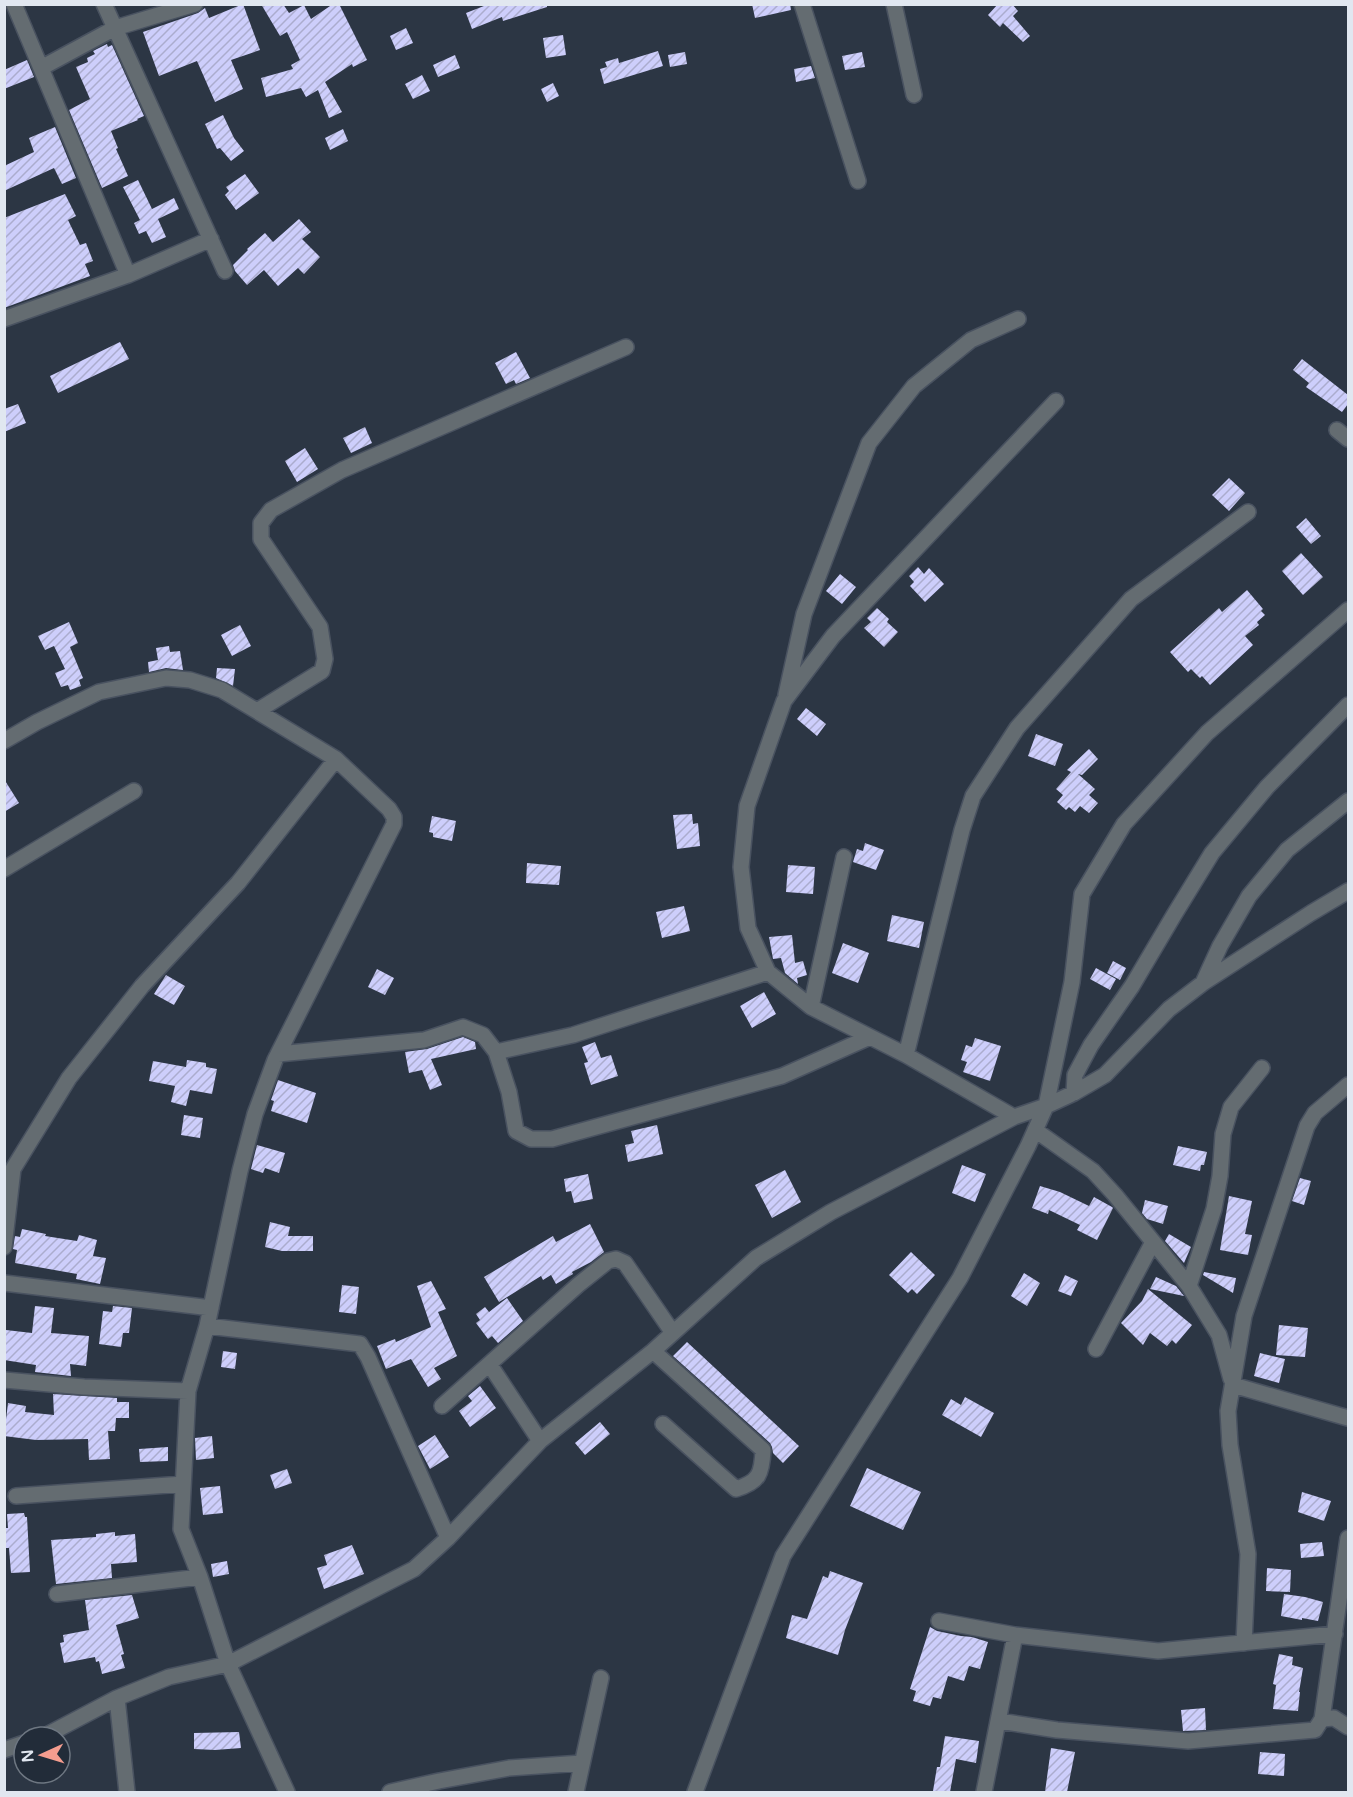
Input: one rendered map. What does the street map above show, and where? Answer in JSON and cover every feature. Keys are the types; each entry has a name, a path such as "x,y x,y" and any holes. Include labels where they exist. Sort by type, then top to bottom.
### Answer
{"street":[{"path":"14,4 128,275"},
{"path":"104,4 225,271"},
{"path":"40,68 115,28 195,4"},
{"path":"802,4 858,181"},
{"path":"894,4 914,95"},
{"path":"4,319 128,275 211,239"},
{"path":"1014,1117 906,1055 811,1007 768,972 748,928 741,867 747,806 784,701 804,614 870,443 914,386 971,340 1018,319"},
{"path":"257,711 322,671 325,659 320,627 261,539 261,523 271,510 342,470 626,347"},
{"path":"784,701 833,636 1056,401"},
{"path":"906,1055 962,830 973,796 1017,728 1131,599 1248,512"},
{"path":"695,1792 783,1556 960,1278 1046,1106 1071,982 1082,894 1124,824 1207,733 1348,610"},
{"path":"4,741 99,692 166,678 190,680 222,690 336,759 389,809 394,817 394,824 293,1020 255,1114 240,1171 207,1326 188,1391 181,1529 200,1577 228,1664 287,1792"},
{"path":"1074,1093 1075,1075 1091,1045 1132,986 1212,853 1267,787 1348,705"},
{"path":"4,1247 9,1173 69,1078 135,995 238,883 336,759"},
{"path":"4,869 134,791"},
{"path":"1203,983 1220,946 1250,896 1287,850 1348,801"},
{"path":"811,1007 844,857"},
{"path":"66,1725 117,1698 169,1677 228,1664 414,1569 448,1538 540,1441 653,1351 756,1258 831,1212 1014,1117 1046,1106 1105,1075 1169,1009 1203,983 1348,891"},
{"path":"496,1052 573,1035 768,972"},
{"path":"278,1054 424,1040 463,1027 483,1035 496,1052 509,1092 516,1131 531,1139 552,1139 782,1077 870,1037"},
{"path":"1189,1286 1214,1209 1220,1176 1223,1134 1231,1107 1262,1068"},
{"path":"1244,1643 1248,1554 1230,1445 1228,1411 1244,1316 1307,1126 1314,1113 1348,1084"},
{"path":"1035,1130 1093,1171 1189,1286 1219,1335 1233,1385"},
{"path":"1096,1349 1153,1242"},
{"path":"442,1406 608,1261 616,1259 625,1263 673,1333"},
{"path":"4,1283 211,1308"},
{"path":"207,1326 360,1344 369,1357 448,1538"},
{"path":"653,1351 763,1450 758,1479 747,1486 736,1489 663,1424"},
{"path":"490,1365 540,1441"},
{"path":"4,1380 84,1387 188,1391"},
{"path":"1233,1385 1348,1418"},
{"path":"16,1496 183,1484"},
{"path":"999,1721 1056,1730 1188,1741 1315,1730 1322,1719 1348,1538"},
{"path":"57,1594 200,1577"},
{"path":"939,1621 1016,1635 1158,1651 1335,1634"},
{"path":"984,1792 1016,1635"},
{"path":"576,1792 601,1678"},
{"path":"117,1698 127,1792"},
{"path":"1322,1719 1334,1718 1348,1727"},
{"path":"390,1792 509,1768 582,1763"}],"building":[{"path":"243,4 260,50 231,60 243,89 215,102 197,61 159,76 143,32 198,13 205,8 209,18"},
{"path":"261,4 283,4 289,13 304,5 311,19 333,4 339,4 367,60 353,67 352,64 325,82 342,112 329,118 318,90 306,97 301,88 266,97 261,78 293,69 291,65 300,60 287,32 280,36"},
{"path":"489,4 547,4 547,7 503,21 502,17 472,29 466,13"},
{"path":"752,4 790,4 791,10 755,18"},
{"path":"998,4 1012,4 1018,11 1013,16 1030,36 1023,42 1003,23 1000,27 988,15"},
{"path":"406,28 413,43 396,50 390,36"},
{"path":"563,35 566,55 546,58 543,38"},
{"path":"107,44 108,47 112,45 144,116 111,131 128,176 102,188 69,110 90,99 76,67 88,62 87,58 95,54 93,51"},
{"path":"658,51 663,66 604,84 600,69 607,67 605,62 618,58 619,63"},
{"path":"685,52 687,64 670,67 668,55"},
{"path":"862,52 865,67 845,70 842,56"},
{"path":"455,55 460,68 438,77 433,65"},
{"path":"27,60 34,77 4,89 4,70"},
{"path":"811,66 815,78 796,82 794,69"},
{"path":"422,75 430,91 413,99 405,84"},
{"path":"553,83 559,96 547,102 541,89"},
{"path":"223,115 234,138 244,151 231,161 220,148 217,149 205,124"},
{"path":"55,127 76,178 62,184 54,168 4,191 4,166 34,152 29,138"},
{"path":"343,129 348,141 330,150 325,138"},
{"path":"245,174 259,193 236,210 225,195 229,191 226,187"},
{"path":"138,180 152,209 174,198 179,209 158,219 166,237 152,243 146,231 139,234 134,223 140,220 123,187"},
{"path":"65,194 76,216 68,220 80,245 86,243 93,261 85,264 90,276 4,308 4,218"},
{"path":"299,219 311,232 302,239 320,257 304,274 298,268 278,286 264,270 247,285 235,271 233,265 265,233 273,242"},
{"path":"120,342 129,359 58,393 50,376"},
{"path":"516,352 530,378 516,384 514,380 506,384 495,363"},
{"path":"1302,359 1348,395 1348,404 1342,412 1306,387 1309,383 1293,370"},
{"path":"18,404 26,423 4,432 4,409"},
{"path":"365,427 372,443 351,453 343,438"},
{"path":"305,448 318,469 297,482 285,461"},
{"path":"1229,478 1245,493 1229,511 1212,495"},
{"path":"1306,518 1321,536 1311,544 1296,527"},
{"path":"1301,553 1323,577 1303,595 1282,571"},
{"path":"918,567 924,574 929,568 944,584 925,602 910,586 914,582 909,576"},
{"path":"840,574 856,587 842,604 826,591"},
{"path":"1247,590 1263,609 1261,611 1265,615 1257,622 1259,625 1245,636 1253,645 1210,685 1191,669 1188,672 1170,652 1219,608 1222,612"},
{"path":"877,608 898,632 884,647 864,628 871,622 867,618"},
{"path":"69,622 78,643 70,647 83,678 79,680 81,686 70,690 68,685 61,687 55,673 65,669 54,646 45,650 38,636"},
{"path":"240,625 251,646 232,656 221,635"},
{"path":"169,646 170,652 180,651 183,670 166,668 149,672 148,662 158,660 156,648"},
{"path":"217,668 235,669 233,686 216,678"},
{"path":"806,708 826,724 817,736 797,719"},
{"path":"1036,734 1063,744 1055,766 1028,756"},
{"path":"1089,749 1098,759 1082,775 1078,774 1095,789 1089,795 1098,803 1089,813 1080,806 1075,812 1069,807 1066,810 1057,802 1063,795 1056,789 1071,772 1067,770"},
{"path":"4,779 19,803 4,812"},
{"path":"692,814 693,824 698,823 700,846 677,849 673,815"},
{"path":"432,816 456,821 452,841 433,837 433,833 429,832"},
{"path":"865,843 884,850 876,870 853,862 857,849 863,851"},
{"path":"527,863 561,866 559,885 526,883"},
{"path":"788,865 815,867 813,894 786,892"},
{"path":"684,906 690,931 662,938 656,912"},
{"path":"892,915 924,922 919,948 887,941"},
{"path":"792,935 795,963 803,961 807,975 797,978 798,984 785,973 781,958 773,959 769,937"},
{"path":"843,943 869,953 858,983 832,973"},
{"path":"1113,961 1126,968 1120,980 1107,973"},
{"path":"1096,968 1116,979 1110,990 1090,979"},
{"path":"377,969 394,978 385,995 368,987"},
{"path":"166,975 185,986 174,1005 154,994"},
{"path":"764,992 776,1014 752,1028 740,1006"},
{"path":"463,1037 475,1042 476,1049 431,1059 442,1085 430,1090 422,1070 409,1073 405,1052 427,1049"},
{"path":"975,1038 1001,1046 990,1081 963,1072 967,1062 961,1060 966,1045 972,1047"},
{"path":"595,1042 601,1058 611,1055 618,1076 591,1085 584,1063 588,1062 582,1047"},
{"path":"187,1060 206,1063 206,1067 217,1069 212,1094 190,1090 186,1106 171,1102 175,1086 149,1081 153,1061 186,1067"},
{"path":"278,1080 316,1093 307,1123 271,1111 274,1101 271,1100"},
{"path":"184,1115 203,1118 200,1138 181,1135"},
{"path":"657,1125 663,1154 628,1162 625,1145 634,1143 631,1131"},
{"path":"257,1145 285,1153 279,1173 265,1168 263,1173 251,1169"},
{"path":"1178,1146 1207,1152 1200,1171 1173,1165"},
{"path":"962,1165 986,1174 975,1202 952,1193"},
{"path":"785,1170 801,1202 772,1218 755,1185"},
{"path":"588,1174 593,1199 574,1203 571,1191 566,1192 564,1179"},
{"path":"1300,1178 1311,1181 1304,1205 1292,1201"},
{"path":"1040,1186 1060,1192 1089,1206 1094,1197 1112,1207 1097,1240 1077,1230 1080,1225 1049,1210 1048,1214 1032,1208"},
{"path":"1229,1196 1252,1201 1245,1234 1252,1235 1248,1255 1220,1250"},
{"path":"1145,1200 1168,1206 1163,1224 1147,1219 1142,1213"},
{"path":"270,1222 290,1227 288,1236 313,1236 313,1251 282,1251 265,1247"},
{"path":"590,1224 604,1252 556,1284 551,1275 543,1280 541,1276 499,1302 484,1277 553,1236 556,1242"},
{"path":"22,1229 46,1234 45,1236 77,1241 79,1235 97,1240 93,1256 106,1258 100,1284 76,1279 77,1274 15,1263 17,1250 13,1249 15,1236 20,1237"},
{"path":"1169,1234 1191,1247 1184,1263 1165,1241"},
{"path":"911,1252 935,1275 917,1294 912,1289 908,1293 889,1275"},
{"path":"1204,1272 1236,1278 1233,1293 1203,1275"},
{"path":"1024,1273 1040,1283 1027,1306 1011,1296"},
{"path":"1065,1275 1078,1281 1071,1296 1058,1291"},
{"path":"1156,1277 1176,1286 1184,1296 1150,1289"},
{"path":"431,1281 446,1309 438,1312 457,1356 434,1368 441,1379 428,1387 411,1359 386,1369 377,1346 395,1339 396,1342 431,1327 417,1286"},
{"path":"342,1285 359,1287 356,1314 339,1312"},
{"path":"1148,1289 1192,1325 1176,1344 1172,1340 1167,1346 1150,1333 1143,1345 1121,1323 1142,1301"},
{"path":"507,1298 523,1321 498,1343 492,1336 488,1339 476,1323 480,1320 476,1314 485,1307 489,1312"},
{"path":"35,1306 54,1308 51,1333 89,1336 86,1366 70,1364 71,1376 35,1372 36,1365 4,1360 6,1330 32,1333"},
{"path":"113,1306 132,1308 129,1333 123,1333 121,1347 99,1344 103,1311 112,1312"},
{"path":"1279,1325 1308,1328 1305,1357 1276,1355"},
{"path":"687,1342 799,1446 783,1463 773,1453 770,1443 673,1356"},
{"path":"223,1351 237,1353 235,1369 221,1367"},
{"path":"1260,1353 1285,1359 1279,1383 1254,1376"},
{"path":"480,1386 496,1408 470,1427 459,1411 472,1401 468,1396"},
{"path":"53,1394 117,1398 117,1402 129,1402 129,1418 116,1418 115,1431 108,1431 110,1459 89,1460 88,1439 36,1440 4,1436 8,1403 26,1406 25,1412 54,1415"},
{"path":"965,1397 994,1413 981,1437 942,1415 951,1399 961,1405"},
{"path":"600,1422 610,1434 585,1455 575,1443"},
{"path":"435,1435 449,1457 430,1469 418,1446"},
{"path":"212,1436 214,1458 196,1460 195,1438"},
{"path":"168,1447 168,1461 140,1462 139,1449"},
{"path":"867,1468 921,1492 903,1530 850,1506"},
{"path":"287,1469 292,1483 275,1489 270,1475"},
{"path":"220,1486 223,1513 203,1515 200,1488"},
{"path":"1302,1492 1331,1501 1324,1521 1298,1512"},
{"path":"24,1513 27,1517 30,1572 11,1573 9,1548 5,1548 4,1528 8,1528 7,1514"},
{"path":"115,1532 115,1536 135,1534 137,1562 111,1564 112,1578 56,1584 51,1540 96,1537 96,1534"},
{"path":"1322,1542 1324,1556 1301,1558 1300,1544"},
{"path":"352,1545 364,1574 324,1589 317,1568 327,1565 324,1555"},
{"path":"227,1561 229,1574 213,1577 211,1564"},
{"path":"1267,1568 1291,1570 1290,1592 1266,1591"},
{"path":"830,1571 863,1583 838,1655 786,1638 792,1615 807,1619 823,1576 828,1578"},
{"path":"1284,1594 1323,1602 1318,1621 1281,1616"},
{"path":"132,1595 139,1618 116,1625 124,1654 121,1655 125,1668 102,1674 99,1661 96,1662 95,1657 64,1663 60,1643 64,1642 63,1635 89,1630 85,1600"},
{"path":"930,1627 937,1631 988,1642 980,1669 969,1666 964,1681 948,1676 941,1699 933,1697 930,1706 913,1701 916,1691 910,1689"},
{"path":"1279,1654 1293,1657 1292,1665 1303,1668 1298,1711 1273,1709 1276,1685 1273,1684"},
{"path":"1205,1708 1206,1730 1183,1731 1181,1710"},
{"path":"239,1732 241,1748 194,1749 194,1733"},
{"path":"945,1736 979,1741 976,1763 956,1759 950,1792 933,1791 937,1767 940,1767"},
{"path":"1051,1748 1075,1752 1067,1792 1045,1792"},
{"path":"1260,1752 1285,1754 1284,1776 1258,1774"}]}
